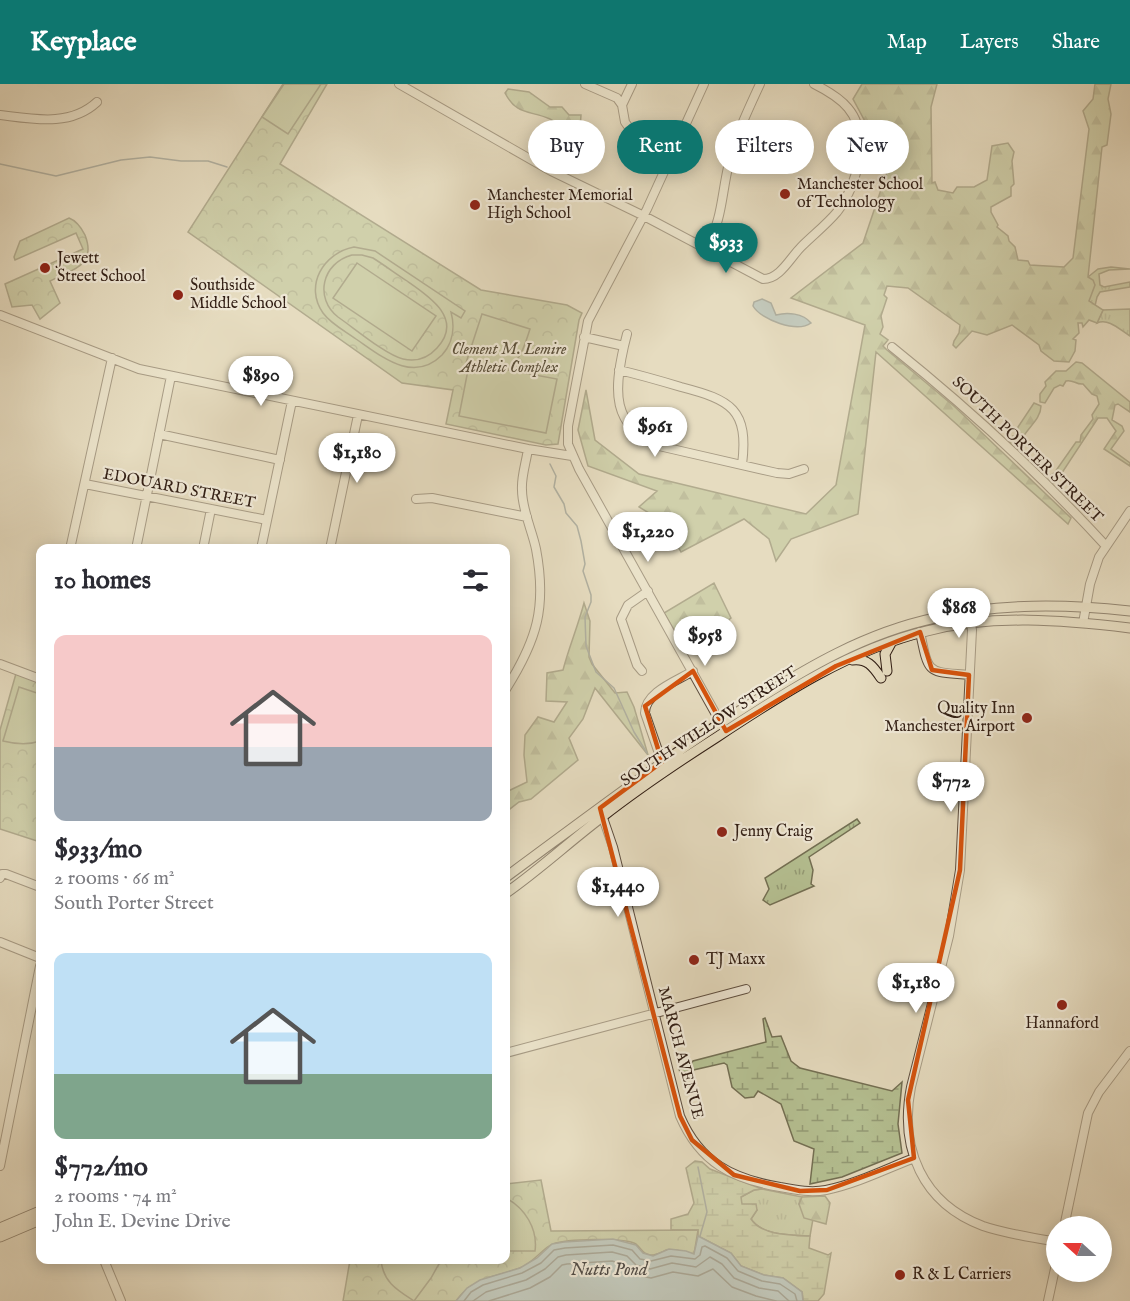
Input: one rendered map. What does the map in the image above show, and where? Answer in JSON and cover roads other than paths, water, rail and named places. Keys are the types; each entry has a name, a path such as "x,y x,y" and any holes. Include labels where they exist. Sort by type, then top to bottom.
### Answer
{"main road":[{"name":"SOUTH WILLOW STREET","path":"510,874 659,775 780,685 847,647 904,626 969,611 1037,606 1130,611"},
{"name":"SOUTH WILLOW STREET","path":"510,890 662,762 846,661 920,632 972,623 1029,621 1130,628"},
{"path":"846,661 859,659 865,661 884,675 885,654 888,646 894,641"},
{"path":"2,1226 36,1212"},
{"path":"0,1237 36,1222"}],"street":[{"path":"399,84 551,171 644,216 758,277 770,279 776,276 788,260 838,211 853,181 857,167 859,145 855,120 848,107 814,84"},
{"path":"585,84 617,98 622,105 626,120"},
{"path":"622,105 632,84"},
{"path":"687,120 704,84"},
{"path":"706,249 723,204 728,165 736,137 760,84"},
{"path":"0,115 51,121 84,111 97,102"},
{"path":"663,174 644,216 594,307 584,337 568,426 568,444 572,456 723,727"},
{"path":"0,315 139,369 358,415 572,456"},
{"path":"627,334 616,388 620,408 631,428 646,440 659,446 789,474 804,469"},
{"path":"584,337 624,346"},
{"name":"SOUTH PORTER STREET","path":"892,347 964,406 1042,480 1106,546 1096,566 1083,623"},
{"path":"71,544 112,358"},
{"path":"619,370 723,400 733,410 742,427 744,441 742,465"},
{"path":"137,544 171,376"},
{"path":"262,544 292,401"},
{"path":"331,544 358,415"},
{"path":"159,434 280,460"},
{"path":"510,683 524,660 540,616 538,562 522,490 528,449"},
{"name":"EDOUARD STREET","path":"85,484 267,520"},
{"path":"416,499 432,498 527,517"},
{"path":"204,544 211,509"},
{"path":"1106,546 1130,511"},
{"path":"642,671 637,666 621,619 628,605 648,591"},
{"path":"969,611 972,623 960,870 949,936 908,1100 908,1132 914,1158 932,1191 944,1203 961,1215 1002,1232 1046,1240"},
{"path":"920,632 925,658 932,670 939,673 969,675"},
{"path":"0,664 36,678"},
{"path":"662,762 645,713 645,706 662,690 693,671"},
{"name":"MARCH AVENUE","path":"601,812 614,847 674,1095 686,1128 693,1140 711,1160 734,1175 760,1184 814,1192 840,1186 914,1158"},
{"path":"1,876 6,874 36,885"},
{"path":"0,942 36,956"},
{"path":"0,1166 36,986"},
{"path":"510,1052 746,988"},
{"path":"1066,1216 1088,1113 1099,1092 1130,1051"},
{"path":"106,1264 121,1301"},
{"path":"1048,1301 1052,1282"}],"water":[{"path":"762,299 771,303 776,315 795,314 811,323 797,327 771,320 753,306 754,302"},
{"name":"Nutts Pond","path":"698,1236 731,1253 741,1266 764,1275 783,1278 802,1292 803,1301 456,1301 467,1288 480,1280 520,1268 537,1258 552,1244 613,1239 636,1245 643,1253 653,1256 669,1249 694,1254"}],"waterway":[{"path":"0,164 56,176 121,160 150,157 181,161 208,161 227,167"},
{"path":"550,464 556,476 554,487 564,504 566,513 577,526 581,541 585,564 583,571 591,595 591,602 585,617 586,646 596,672 614,688 634,732 647,753"},
{"path":"698,1167 707,1212 700,1236"}],"place":[{"name":"Manchester School of Technology","path":"785,194"},
{"name":"Manchester Memorial High School","path":"475,205"},
{"name":"Jewett Street School","path":"45,268"},
{"name":"Southside Middle School","path":"178,295"},
{"name":"Quality Inn Manchester Airport","path":"1027,718"},
{"name":"Jenny Craig","path":"722,832"},
{"name":"TJ Maxx","path":"694,960"},
{"name":"Hannaford","path":"1062,1005"},
{"name":"R & L Carriers","path":"900,1275"}],"park label":[{"name":"Clement M. Lemire Athletic Complex","path":"509,359"}]}
